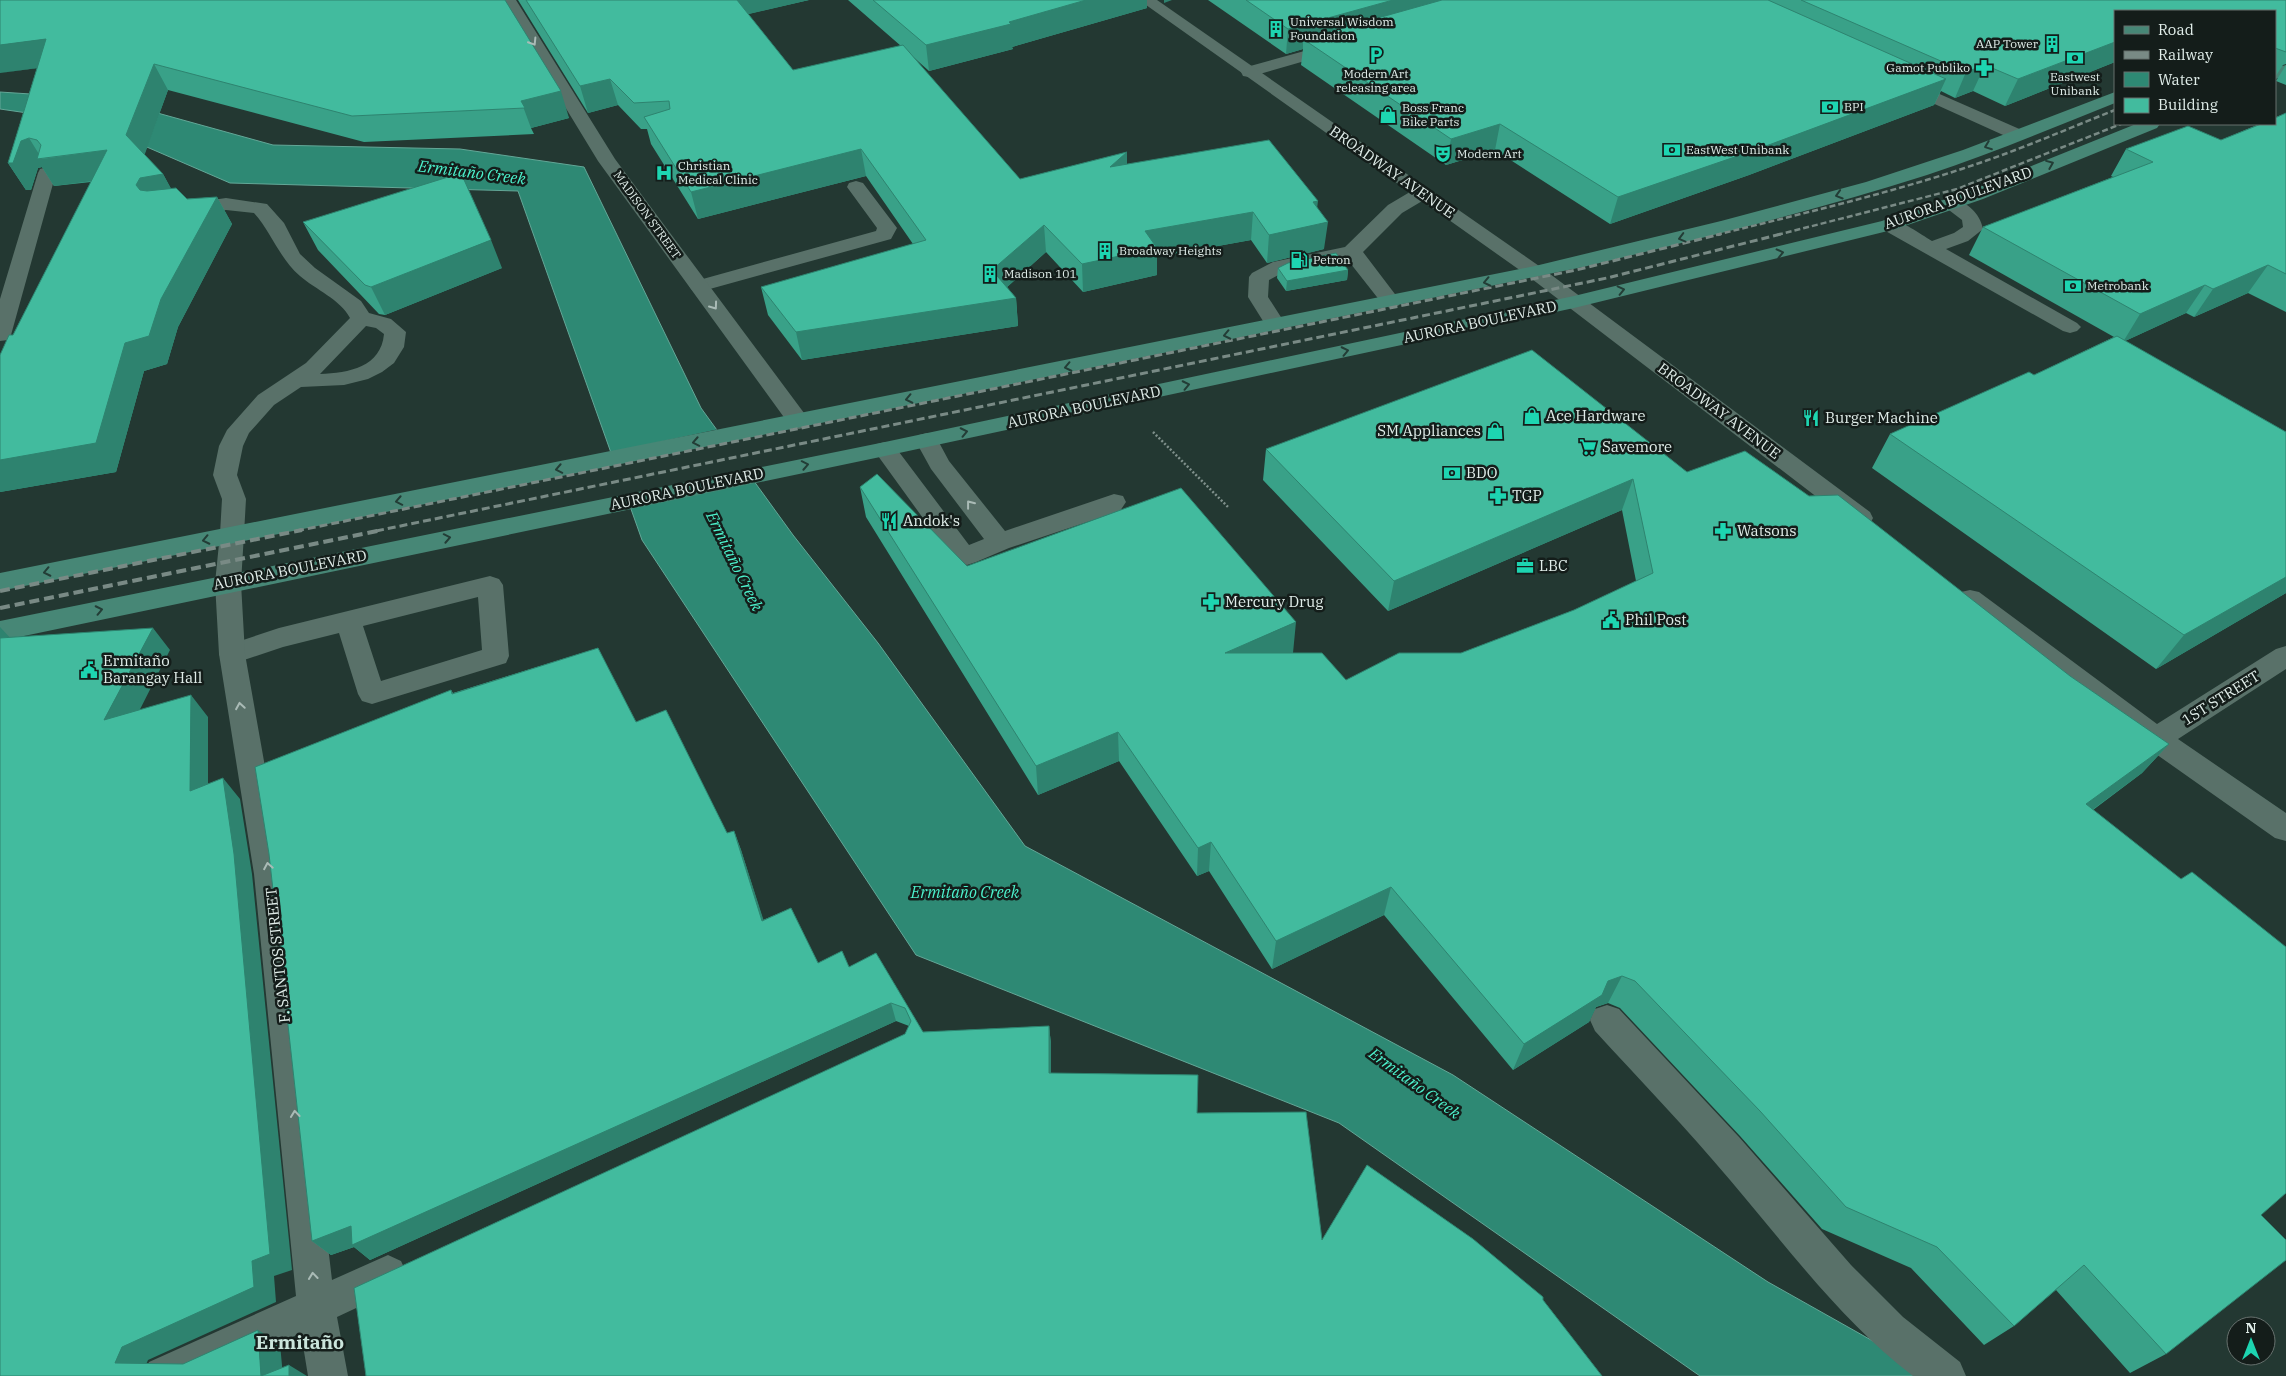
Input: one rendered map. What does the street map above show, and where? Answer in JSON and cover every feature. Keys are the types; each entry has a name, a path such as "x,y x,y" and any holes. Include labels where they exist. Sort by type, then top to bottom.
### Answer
{"main road":[{"path":"0,582 1535,272 1674,240 1798,208 1920,171 2114,97"},
{"name":"AURORA BOULEVARD","path":"0,631 228,582 885,449 1574,302 1889,225 1951,204 2148,125"}],"street":[{"name":"MADISON STREET","path":"508,0 607,161 799,422"},
{"name":"BROADWAY AVENUE","path":"1147,0 1535,272 1880,531"},
{"path":"1249,72 1353,42"},
{"path":"1891,77 2018,135"},
{"path":"0,335 47,173"},
{"path":"699,286 884,235 888,228 856,187"},
{"path":"1275,325 1258,297 1259,277 1280,266 1352,252 1394,209 1422,193"},
{"path":"164,211 226,204 260,208 274,223 292,256 308,272 354,305 361,319 376,320 388,325 395,332 396,341 393,351 383,361 360,373 334,381 298,380"},
{"path":"1931,248 1961,237 1973,229 1971,218 1951,204"},
{"path":"1889,225 2070,327"},
{"path":"1352,252 1391,302"},
{"name":"F. SANTOS STREET","path":"328,1376 316,1308 269,874 232,654 228,582 234,499 225,474 231,446 239,430 266,400 314,368 361,319"},
{"path":"927,440 938,464 1000,542"},
{"path":"885,449 963,555 974,554 1000,542 1111,505 1114,502"},
{"path":"232,654 279,638 490,585 496,656 372,694 348,621"},
{"path":"1951,585 2156,739 2286,829"},
{"name":"1ST STREET","path":"2156,739 2286,656"},
{"path":"1606,1020 1738,1162 1834,1274 1914,1354 1946,1376"},
{"path":"163,1376 414,1262"}],"path":[{"path":"1121,399 1228,507"}],"water":[{"name":"Ermitaño Creek","path":"0,92 107,99 273,145 460,149 584,167 701,408 793,535 878,643 1025,846 1453,1075 1768,1282 1935,1376 1700,1376 1339,1123 916,955 642,540 518,191 230,183 89,122 0,109"}],"pier":[{"path":"719,429 755,477 627,505 608,453"}],"building":[{"path":"0,0 505,0 561,91 521,101 525,108 352,116 154,64 126,135 163,174 140,178 136,185 140,190 147,191 176,188 187,199 217,197 161,299 149,336 125,343 96,443 0,460 0,355 9,335 13,335 107,150 37,159 41,145 37,140 29,138 21,141 13,163 8,163 46,39 0,45"},
{"path":"526,0 737,0 793,70 903,45 1020,179 1127,152 1110,167 1269,140 1318,201 1313,202 1328,222 1269,235 1253,212 1145,231 1157,248 1082,264 1044,225 992,270 1016,298 796,332 761,287 926,240 861,149 691,192 644,117 670,109 669,101 634,103 610,79 580,86"},
{"path":"873,0 1086,0 1009,22 1011,24 926,45"},
{"path":"1246,0 1393,0 1288,29"},
{"path":"1442,0 1768,0 1946,79 1758,149 1618,197 1500,124 1451,139 1303,39"},
{"path":"1801,0 2286,0 2286,52 2276,48 2276,10 2114,10 2114,42 2018,79 1985,65 1966,72"},
{"path":"2286,113 2286,274 2268,265 2213,289 2205,285 2140,314 1983,227 2153,162 2126,149 2188,126 2221,140 2258,125 2276,125 2276,118"},
{"path":"461,173 491,240 371,287 365,285 303,222"},
{"path":"1336,253 1348,270 1287,281 1278,268 1288,263"},
{"path":"2117,336 2286,432 2286,577 2184,635 1890,434 2029,372 2034,375"},
{"path":"1532,350 1687,472 1745,451 1809,496 1838,495 2070,676 2169,744 2086,804 2181,879 2192,872 2286,947 2286,1193 2261,1215 2286,1240 2286,1260 2166,1354 2084,1265 2014,1326 1937,1247 1846,1207 1760,1111 1635,981 1622,976 1608,981 1602,995 1524,1044 1391,887 1276,941 1211,842 1198,848 1118,732 1036,766 860,487 877,474 967,566 1181,488 1296,622 1225,653 1322,653 1346,680 1399,653 1461,653 1574,610 1653,573 1633,479 1394,581 1266,449"},
{"path":"153,628 104,720 191,695 190,791 223,778 234,854 270,1254 252,1261 254,1287 122,1347 115,1363 183,1364 258,1330 261,1376 0,1376 0,638"},
{"path":"598,648 636,722 666,710 727,833 734,831 762,921 791,908 818,963 842,951 849,967 876,953 923,1032 1049,1026 1049,1073 1198,1075 1197,1113 1306,1112 1322,1240 1367,1165 1473,1239 1543,1297 1543,1300 1602,1376 366,1376 354,1288 905,1034 911,1021 905,1008 891,1003 352,1245 351,1226 312,1241 269,854 255,767 451,690 452,694"},
{"path":"289,1365 289,1376 261,1376"}],"railway":[{"path":"1716,235 1860,199 1932,178 2002,155 2114,110"},
{"path":"1777,235 1957,189 2118,125"},
{"path":"296,531 1576,270 1721,234"},
{"path":"376,531 1607,278 1781,234"},
{"path":"0,591 302,530"},
{"path":"0,608 382,530"}],"place":[{"name":"Universal Wisdom Foundation","path":"1276,29"},
{"name":"AAP Tower","path":"2052,44"},
{"name":"Modern Art releasing area","path":"1376,55"},
{"name":"Eastwest Unibank","path":"2075,58"},
{"name":"Gamot Publiko","path":"1984,68"},
{"name":"BPI","path":"1830,107"},
{"name":"Boss Franc Bike Parts","path":"1388,115"},
{"name":"EastWest Unibank","path":"1672,150"},
{"name":"Modern Art","path":"1443,154"},
{"name":"Christian Medical Clinic","path":"664,173"},
{"name":"Broadway Heights","path":"1105,251"},
{"name":"Petron","path":"1299,260"},
{"name":"Madison 101","path":"990,274"},
{"name":"Metrobank","path":"2073,286"},
{"name":"Ace Hardware","path":"1532,416"},
{"name":"Burger Machine","path":"1811,418"},
{"name":"SM Appliances","path":"1495,431"},
{"name":"Savemore","path":"1588,447"},
{"name":"BDO","path":"1452,473"},
{"name":"TGP","path":"1498,496"},
{"name":"Andok's","path":"889,521"},
{"name":"Watsons","path":"1723,531"},
{"name":"LBC","path":"1525,566"},
{"name":"Mercury Drug","path":"1211,602"},
{"name":"Phil Post","path":"1611,620"},
{"name":"Ermitaño Barangay Hall","path":"89,670"}],"district":[{"name":"Ermitaño","path":"300,1342"}]}
